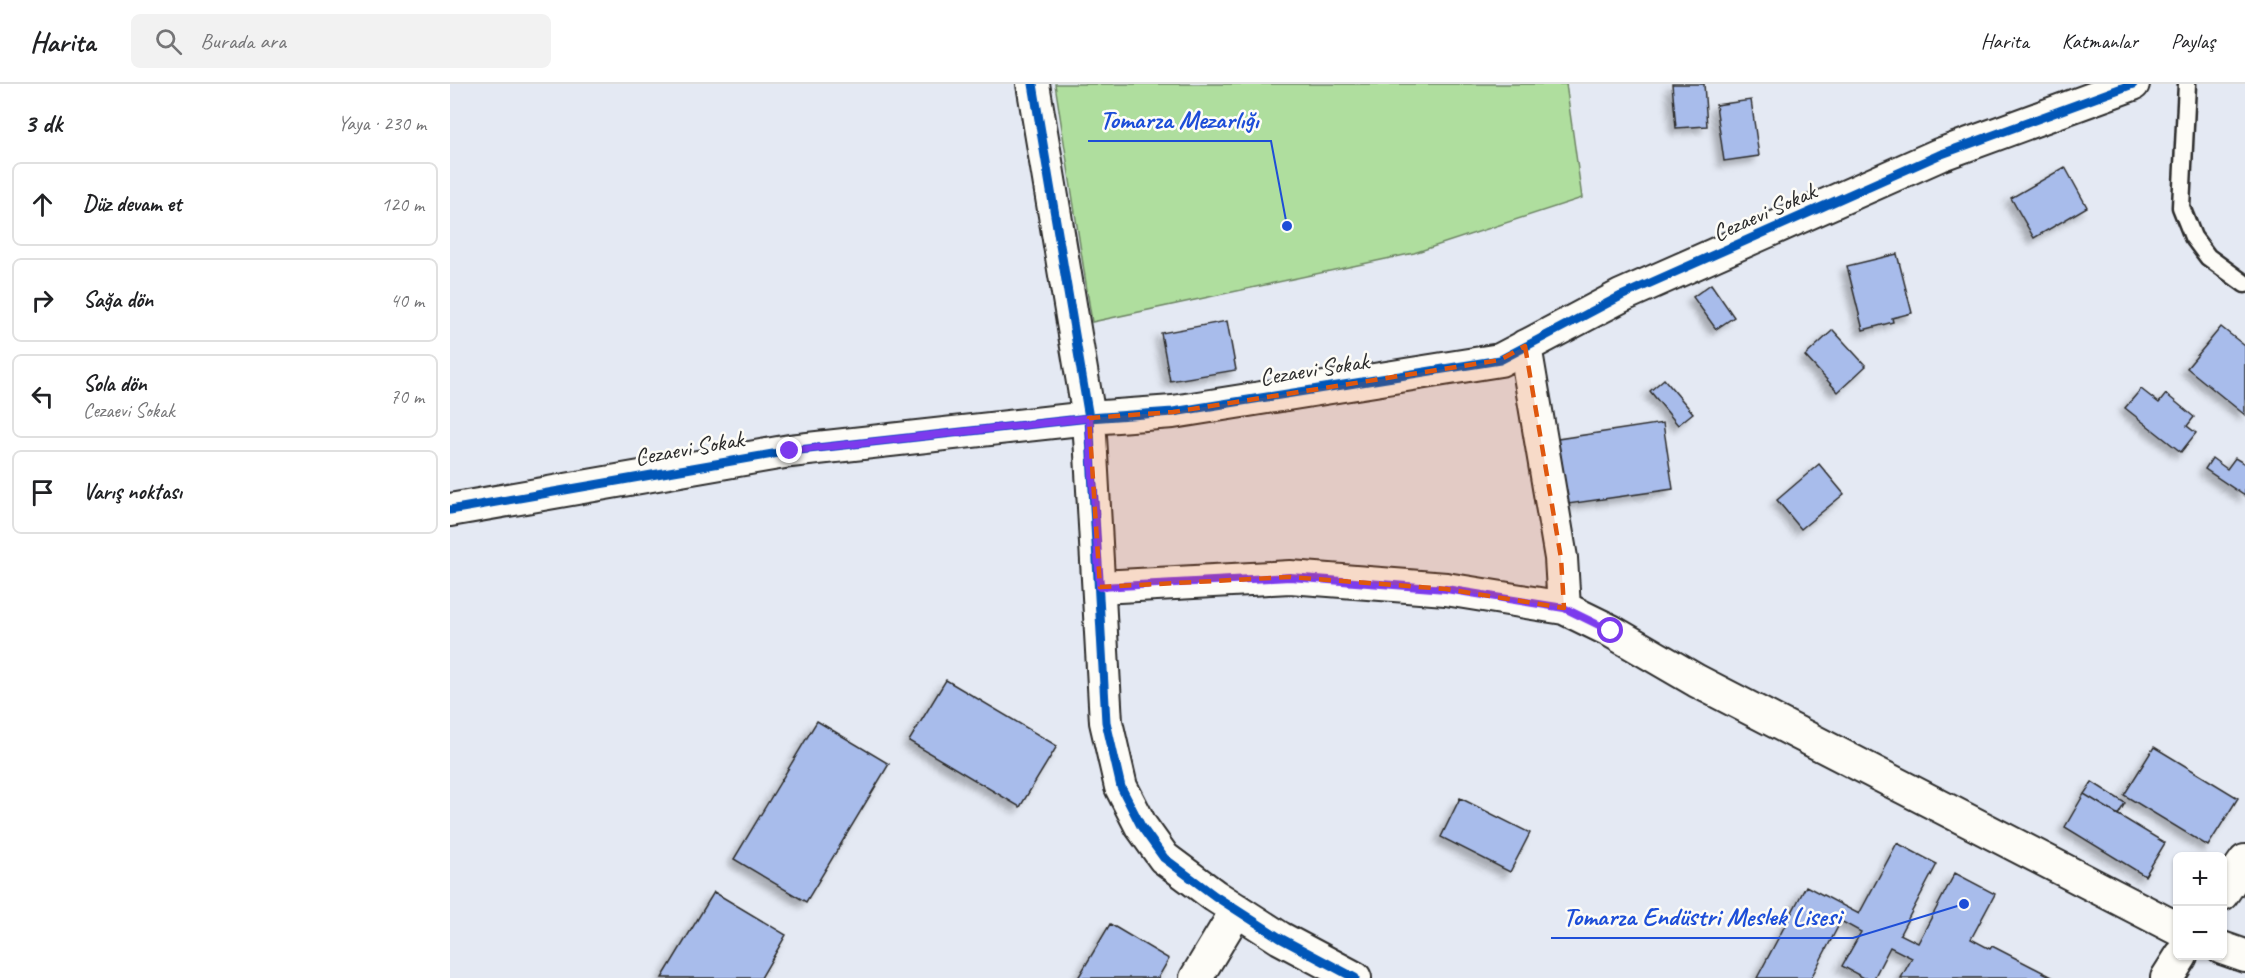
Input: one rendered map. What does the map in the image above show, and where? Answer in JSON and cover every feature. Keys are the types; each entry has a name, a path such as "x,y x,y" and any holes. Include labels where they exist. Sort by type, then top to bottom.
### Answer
{"street":[{"path":"1033,84 1089,418 1106,722 1121,787 1141,826 1164,858 1280,938 1355,978"},
{"name":"Cezaevi Sokak","path":"450,510 790,451 1089,418 1173,412 1500,360 1621,297 1939,156 2133,84"},
{"path":"1526,346 1561,558 1564,608"},
{"path":"1100,587 1290,577 1446,589 1564,608 1611,631 1697,681 2173,926"},
{"path":"2227,888 2245,861"},
{"path":"1196,978 1237,910"},
{"path":"2227,949 2245,956"},
{"path":"2167,978 2178,960"}],"lane":[{"path":"2187,84 2181,207 2193,237 2208,257 2245,284"}],"highlighted area":[{"path":"1525,346 1561,558 1564,608 1446,589 1290,577 1100,587 1089,418 1173,412 1500,360"}],"green space":[{"path":"1055,84 1566,84 1582,198 1414,253 1092,322"}],"building":[{"path":"1672,84 1704,84 1707,126 1676,128"},
{"path":"1751,100 1759,156 1724,161 1716,105"},
{"path":"2065,167 2087,207 2034,238 2011,198"},
{"path":"1897,254 1912,313 1892,318 1893,322 1863,330 1847,266"},
{"path":"1711,284 1734,317 1716,329 1693,297"},
{"path":"1227,321 1236,370 1170,381 1161,333"},
{"path":"2221,327 2245,346 2245,415 2187,368"},
{"path":"1833,330 1866,366 1838,392 1805,356"},
{"path":"1664,379 1693,413 1678,425 1650,391"},
{"path":"2141,389 2159,403 2166,394 2194,417 2187,426 2196,433 2181,452 2125,408"},
{"path":"1663,423 1673,489 1568,504 1558,439"},
{"path":"2212,458 2227,469 2235,458 2245,464 2245,496 2205,469"},
{"path":"1819,464 1844,494 1801,529 1777,500"},
{"path":"946,680 1057,746 1020,807 909,741"},
{"path":"817,721 889,764 806,902 734,859"},
{"path":"2154,747 2238,798 2208,846 2124,795"},
{"path":"2092,782 2125,803 2118,815 2084,794"},
{"path":"2084,794 2165,843 2145,876 2065,827"},
{"path":"1460,798 1530,833 1510,872 1441,837"},
{"path":"1897,843 1937,864 1900,934 1918,943 1955,873 1995,894 1971,939 1990,949 1992,946 2054,978 1901,978 1912,958 1890,947 1874,978 1864,978 1842,966 1861,932 1841,921 1811,978 1757,978 1806,886 1859,914"},
{"path":"714,892 786,935 761,978 662,978"},
{"path":"1110,924 1169,959 1158,978 1078,978"}],"cycle path":[{"path":"1033,84 1089,418 1106,722 1121,787 1141,826 1164,858 1215,896 1280,938 1355,978"},
{"path":"450,510 790,451 1089,418 1173,412 1500,360 1621,296 1939,155 2133,84"}],"place":[{"name":"Tomarza Mezarlığı","path":"1287,226"},
{"name":"Tomarza Endüstri Meslek Lisesi","path":"1964,904"}],"route":[{"path":"790,451 1089,418 1100,587 1290,577 1446,589 1564,608 1611,631"}]}
